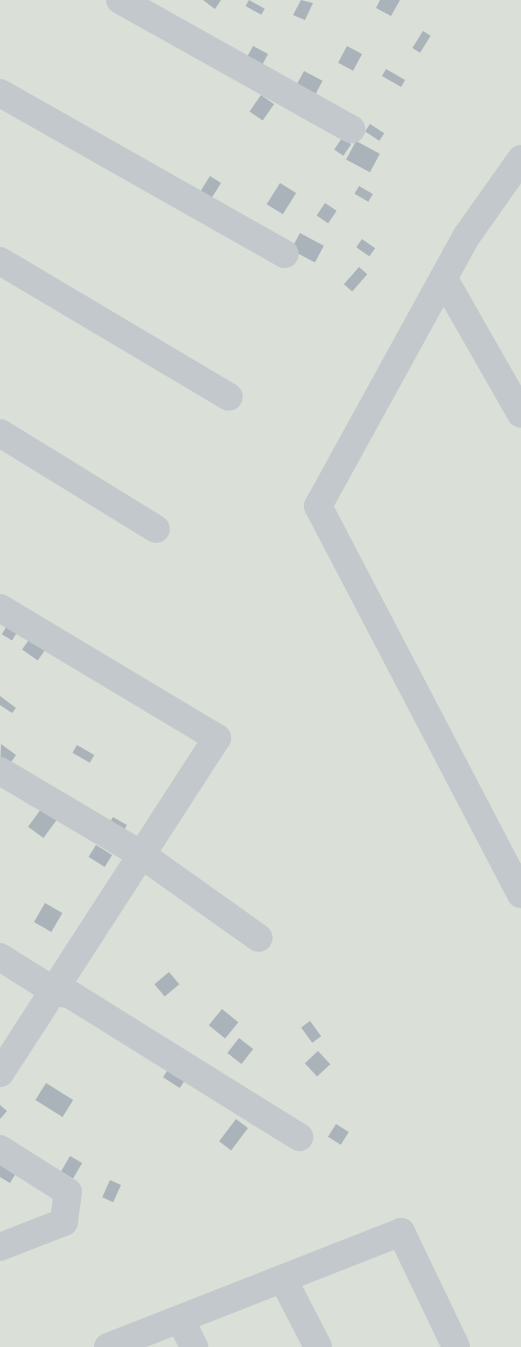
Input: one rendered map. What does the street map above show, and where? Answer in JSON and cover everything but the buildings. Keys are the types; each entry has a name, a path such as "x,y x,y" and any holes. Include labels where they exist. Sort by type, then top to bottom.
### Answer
{"street":[{"path":"120,0 351,129"},
{"path":"0,93 285,254"},
{"path":"521,159 466,237 318,506 521,894"},
{"path":"0,261 229,397"},
{"path":"444,279 521,414"},
{"path":"0,433 156,529"},
{"path":"0,608 217,738 0,1073"},
{"path":"0,771 142,855 259,938"},
{"path":"0,957 54,991 71,995 299,1137"},
{"path":"0,1149 68,1192 64,1222 0,1246"},
{"path":"108,1347 284,1281 402,1232 456,1347"},
{"path":"284,1281 318,1347"},
{"path":"181,1321 194,1347"}],"shaded area":[{"path":"0,0 521,0 521,1347 0,1347"}]}
